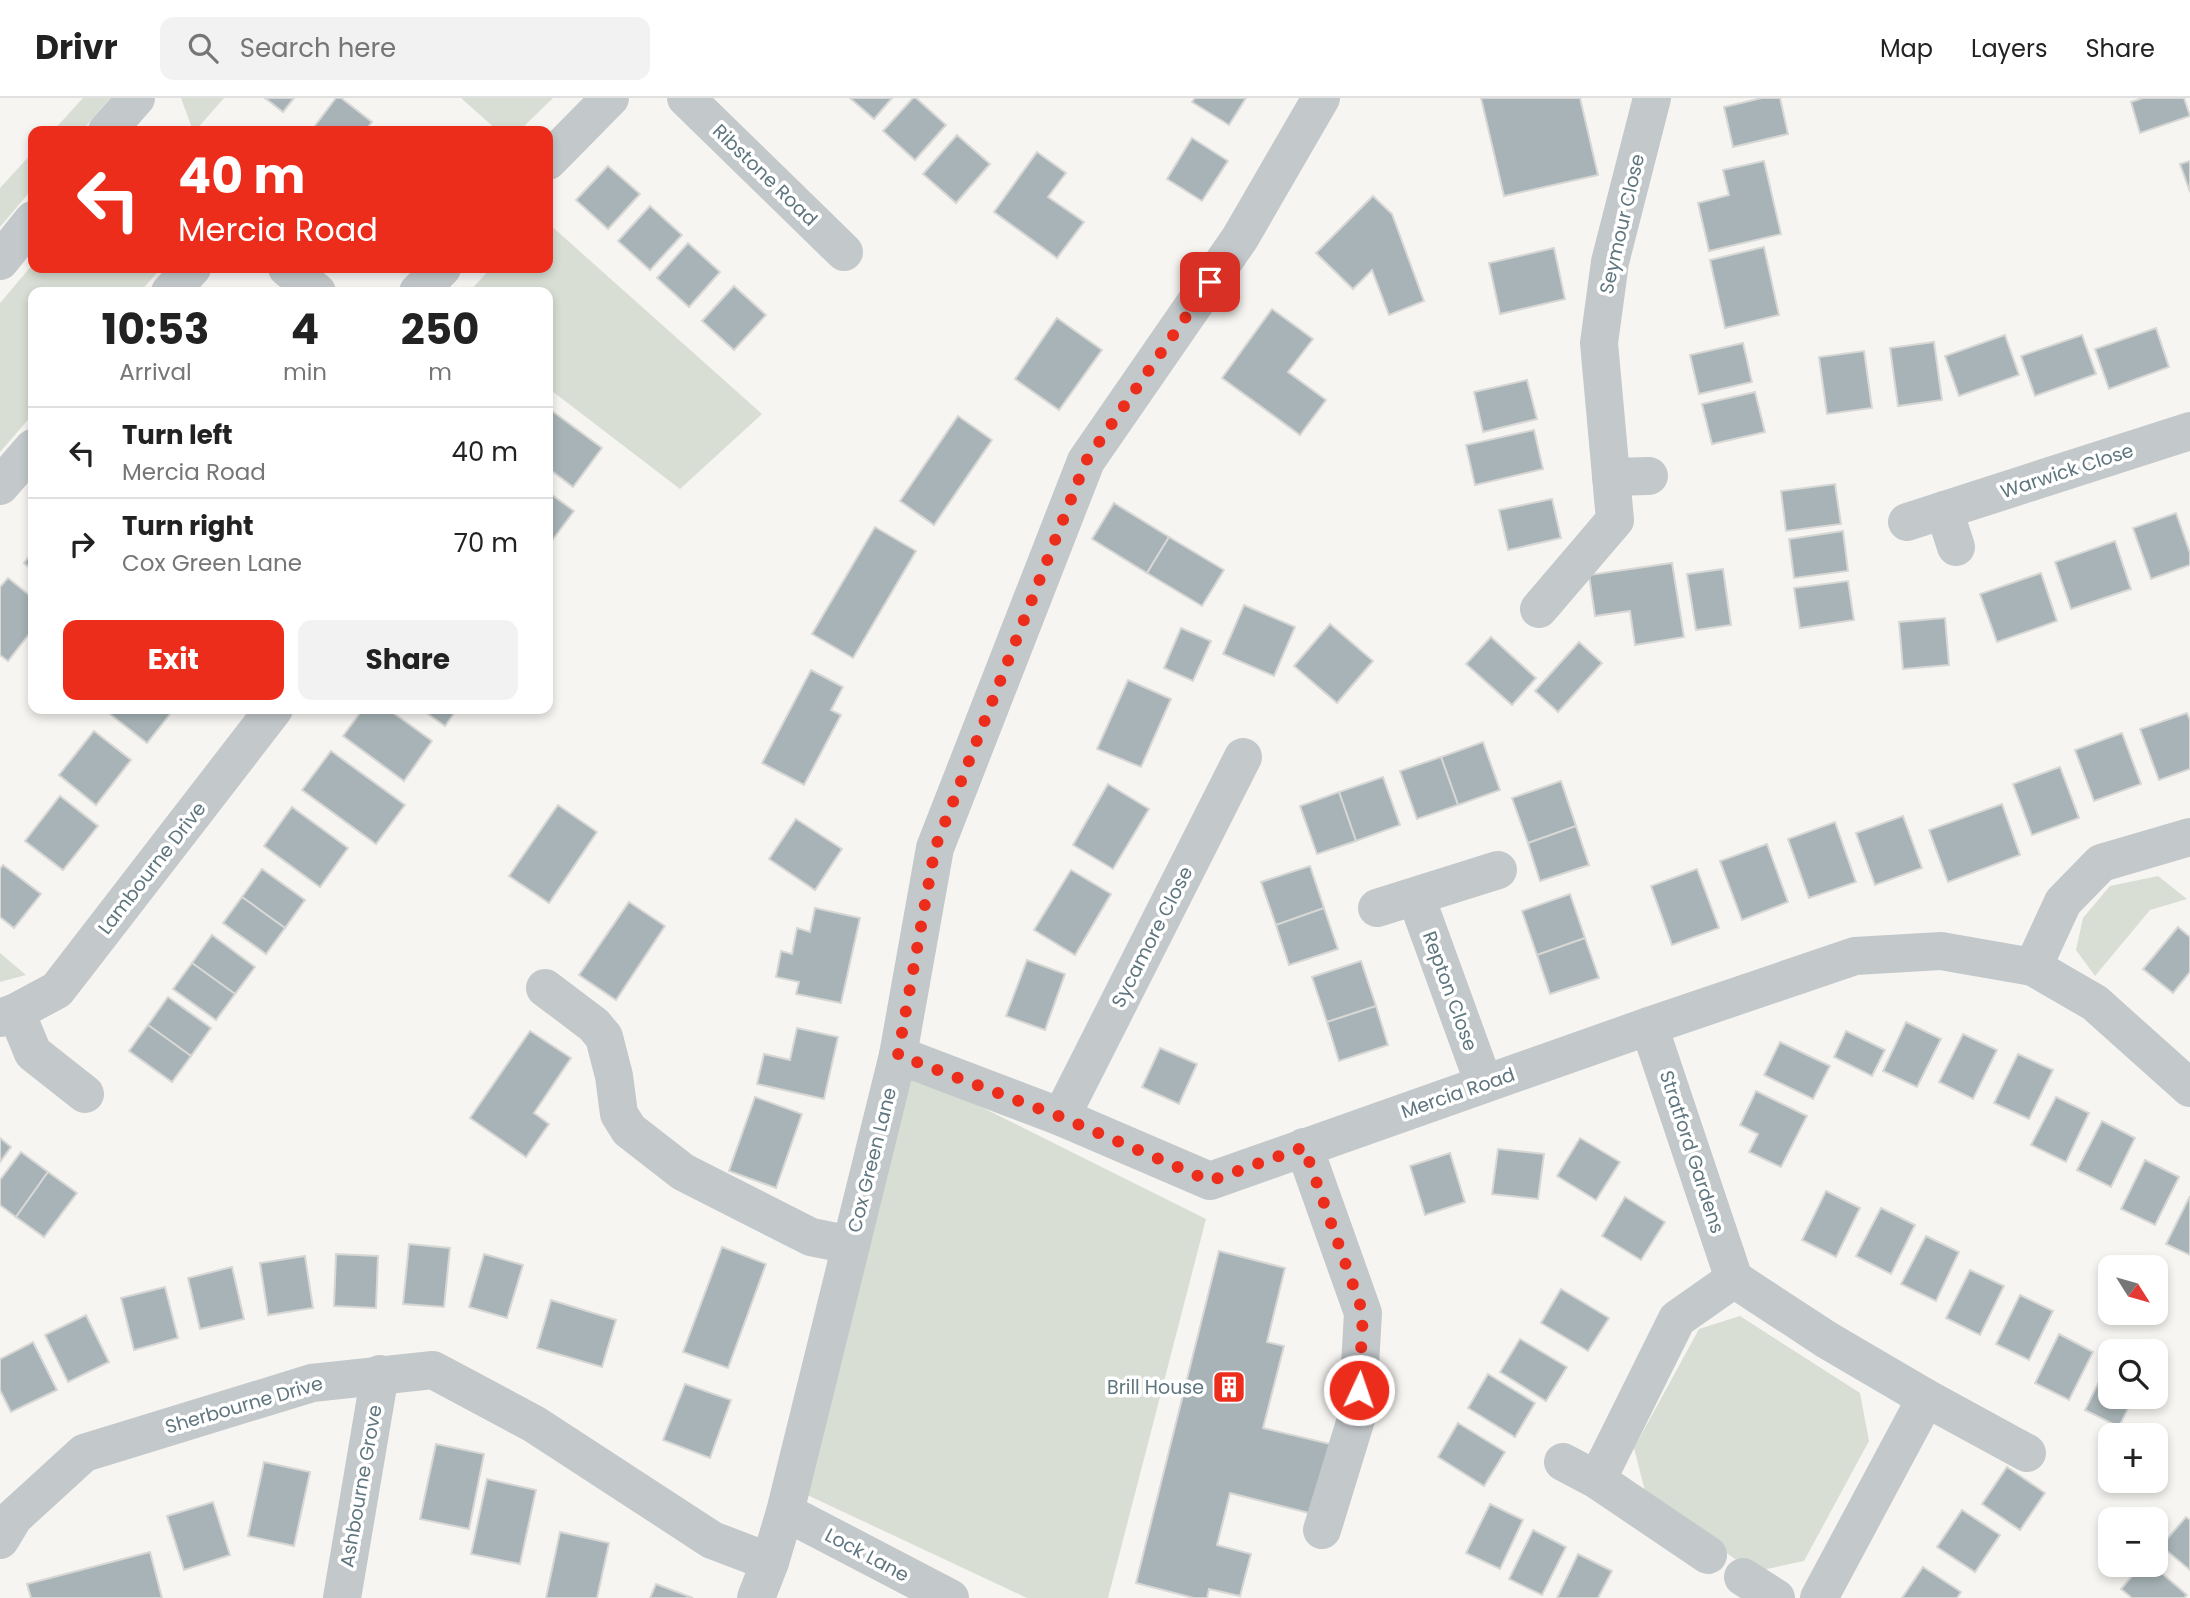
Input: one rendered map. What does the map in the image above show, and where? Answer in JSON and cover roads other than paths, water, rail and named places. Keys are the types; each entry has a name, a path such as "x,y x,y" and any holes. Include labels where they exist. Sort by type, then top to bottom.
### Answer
{"street":[{"path":"553,156 610,98"},
{"name":"Ribstone Road","path":"686,98 844,253"},
{"name":"Cox Green Lane","path":"756,1598 785,1512 898,1055 935,848 1086,461 1240,238 1321,98"},
{"name":"Seymour Close","path":"1539,609 1615,520 1599,343 1610,262 1652,98"},
{"path":"0,261 28,226"},
{"path":"175,287 187,273"},
{"path":"292,273 311,287"},
{"path":"423,287 437,273"},
{"name":"Warwick Close","path":"1907,523 2190,431"},
{"path":"0,486 28,454"},
{"path":"1611,477 1649,476"},
{"path":"1944,510 1956,547"},
{"name":"Lambourne Drive","path":"85,1094 33,1053 8,1015 57,990 270,714"},
{"name":"Sycamore Close","path":"1061,1117 1243,758"},
{"path":"2033,967 2063,902 2101,863 2190,837"},
{"path":"1377,908 1498,870"},
{"name":"Repton Close","path":"1416,897 1484,1084"},
{"name":"Mercia Road","path":"898,1055 1061,1117 1210,1181 1854,956 1941,950 2033,967 2095,1003 2190,1088"},
{"path":"545,988 594,1025 604,1037 612,1065 619,1114 629,1130 692,1177 811,1237 851,1245"},
{"name":"Stratford Gardens","path":"1649,1026 1734,1279"},
{"path":"1304,1147 1363,1313 1357,1416 1322,1531"},
{"path":"1597,1480 1677,1319 1734,1279 1827,1340 2027,1453"},
{"name":"Sherbourne Drive","path":"0,1540 13,1517 84,1452 312,1383 433,1370 534,1424 712,1540 770,1562"},
{"name":"Ashbourne Grove","path":"342,1598 380,1374"},
{"path":"1819,1598 1926,1398"},
{"path":"1563,1462 1597,1480 1708,1555"},
{"name":"Lock Lane","path":"785,1512 950,1598"},
{"path":"1743,1577 1776,1598"}],"place":[{"name":"Brill House","path":"1229,1387"}]}
